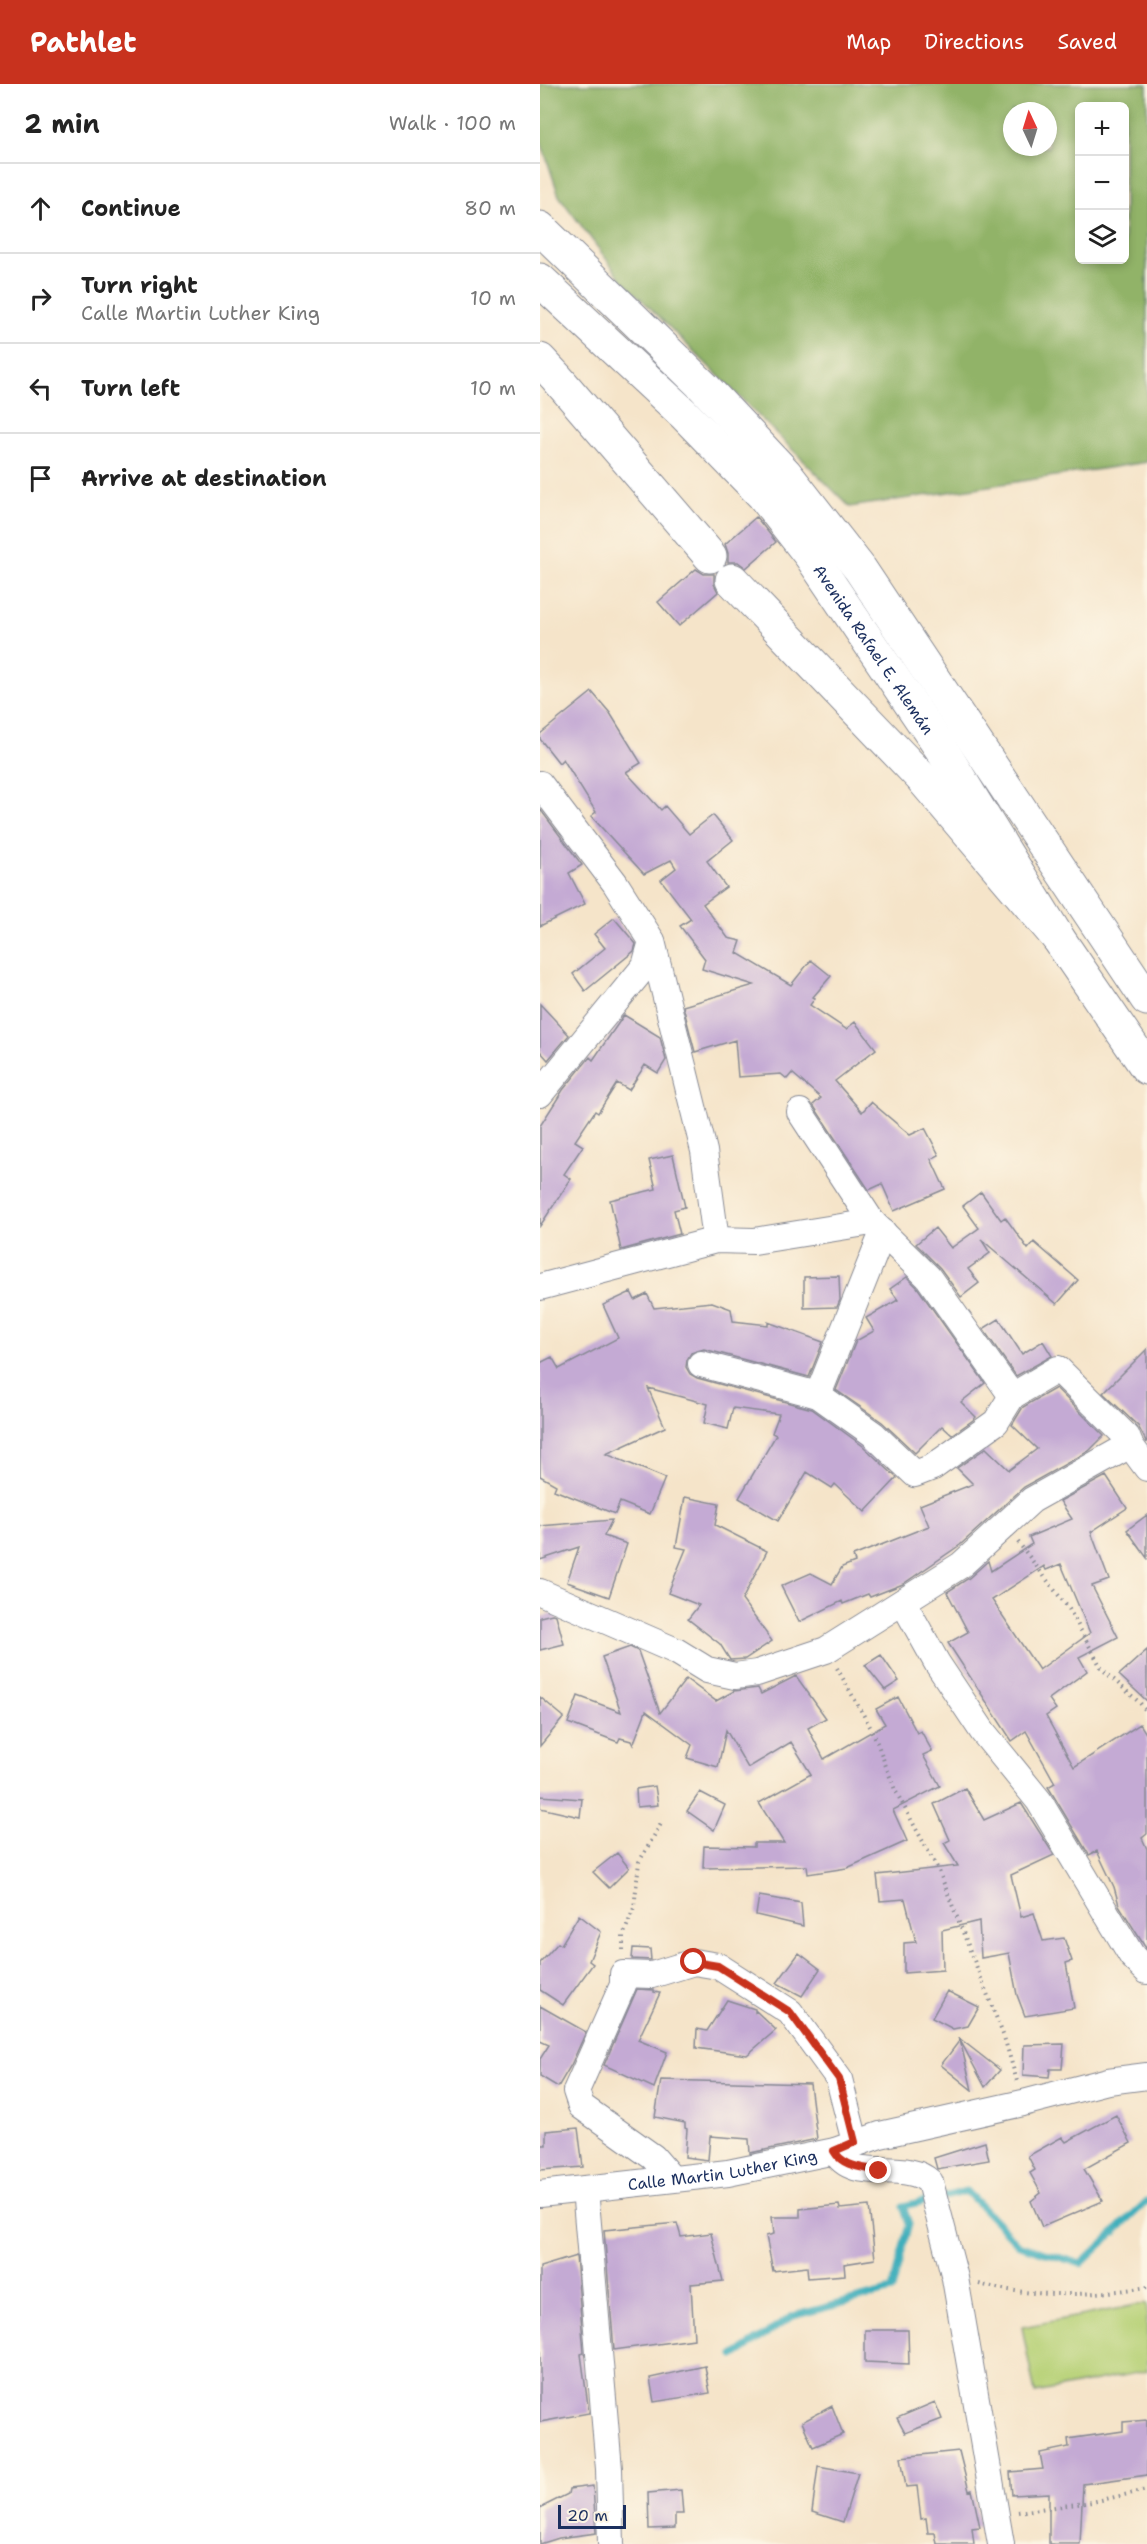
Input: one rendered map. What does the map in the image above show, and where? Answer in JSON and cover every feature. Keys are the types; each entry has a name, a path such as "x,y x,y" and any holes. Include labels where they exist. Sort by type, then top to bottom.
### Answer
{"main road":[{"name":"Avenida Rafael E. Alemán","path":"540,228 704,387 792,482 860,569 1147,999"},
{"name":"Avenida Rafael E. Alemán","path":"540,280 685,415 763,495 810,555 942,750 1058,938 1147,1068"},
{"path":"540,360 710,556"},
{"path":"732,580 920,776 1058,938"}],"street":[{"path":"540,784 615,883 652,941 704,1151 716,1240"},
{"path":"542,1086 645,966 652,941"},
{"path":"800,1112 878,1227 928,1277 1012,1396"},
{"path":"540,1287 716,1240 754,1241 878,1227"},
{"path":"818,1395 878,1227"},
{"path":"701,1364 818,1395 873,1434 915,1473 933,1467 996,1422 1012,1396 1058,1370 1126,1437 1147,1468"},
{"path":"540,1592 676,1651 707,1670 735,1676 757,1673 826,1650 961,1565 1032,1500 1130,1445"},
{"path":"903,1602 937,1663 983,1732 1039,1801 1132,1956 1147,1971"},
{"path":"672,2179 653,2157 581,2106 576,2091 623,1985 623,1974 652,1975 694,1962 718,1966 790,2012 839,2079 845,2147 839,2160 879,2171 914,2171 923,2175 930,2182 955,2278 1001,2544"},
{"name":"Calle Martin Luther King","path":"540,2194 728,2173 845,2147 1108,2081 1147,2076"},
{"path":"585,2189 609,2469 610,2544"}],"path":[{"path":"1005,1524 1069,1609 1102,1669 1147,1712"},
{"path":"826,1650 873,1732 895,1790 939,1871 1004,2037 1023,2103"},
{"path":"623,1974 623,1936 634,1908 639,1862 662,1822"},
{"path":"955,2278 1011,2292 1105,2294 1147,2287"},
{"path":"997,2518 1147,2490"}],"green space":[{"path":"540,84 1147,84 1147,462 850,507 622,280 559,196 540,139"},
{"path":"1147,2303 1147,2371 1035,2393 1022,2327"}],"building":[{"path":"756,517 776,542 746,568 738,562 728,562 725,544"},
{"path":"696,569 704,574 714,574 714,584 718,592 679,626 658,602"},
{"path":"592,692 610,713 641,763 626,772 661,810 665,806 689,834 713,815 733,840 707,861 726,887 703,904 728,938 741,941 737,953 791,985 811,960 831,976 813,997 815,998 810,1005 846,1029 855,1022 876,1049 835,1081 862,1112 871,1102 910,1135 925,1128 939,1155 931,1159 945,1189 894,1211 882,1184 869,1190 813,1105 821,1098 792,1073 787,1079 781,1074 738,1077 735,1040 695,1052 683,1006 754,985 702,969 705,959 680,926 691,919 661,880 676,868 671,860 644,874 591,816 596,812 563,759 559,763 540,739 540,734"},
{"path":"540,809 582,865 569,873 585,904 540,926"},
{"path":"614,918 636,944 634,951 585,991 573,974 605,948 594,934"},
{"path":"540,1004 569,1035 548,1060 540,1051"},
{"path":"624,1015 660,1037 666,1060 658,1073 645,1065 629,1090 617,1083 598,1113 595,1111 575,1141 583,1146 564,1174 571,1179 540,1226 540,1126 563,1090 590,1057 593,1060"},
{"path":"673,1155 685,1207 674,1210 680,1234 621,1250 610,1200 656,1189 649,1160"},
{"path":"981,1192 1001,1220 1005,1217 1028,1249 1034,1242 1078,1280 1057,1304 981,1239 990,1253 968,1269 979,1283 961,1297 940,1268 916,1244 935,1228 951,1248 979,1228 963,1206"},
{"path":"839,1276 840,1300 837,1307 804,1308 804,1277"},
{"path":"907,1277 917,1287 985,1383 961,1402 976,1417 973,1420 952,1435 942,1426 915,1453 882,1422 836,1390 856,1341 874,1331 866,1318 898,1300 890,1289"},
{"path":"631,1292 635,1300 647,1294 654,1308 712,1302 731,1309 733,1321 768,1325 768,1322 823,1342 809,1377 704,1349 691,1353 686,1367 690,1374 697,1378 812,1409 863,1446 897,1478 865,1512 835,1484 832,1488 807,1472 778,1521 739,1498 776,1435 772,1433 779,1414 733,1408 728,1429 704,1423 708,1404 648,1388 665,1427 606,1454 665,1478 650,1514 620,1502 615,1514 554,1490 556,1485 540,1476 540,1363 552,1357 559,1369 618,1338 603,1305"},
{"path":"999,1319 1022,1354 1043,1341 1052,1356 1016,1376 983,1329"},
{"path":"1147,1349 1147,1443 1138,1426 1103,1393"},
{"path":"1056,1388 1104,1436 1089,1451 1024,1487 960,1545 903,1584 870,1597 868,1594 843,1604 842,1601 799,1622 781,1586 811,1573 832,1584 842,1567 855,1562 853,1556 929,1526 920,1505 973,1484 957,1468 986,1448 1009,1470 1037,1449 1012,1425 1023,1407"},
{"path":"1106,1476 1127,1508 1091,1532 1109,1580 1092,1586 1118,1637 1079,1657 1087,1671 1049,1699 1056,1709 1046,1716 1074,1767 1140,1724 1147,1735 1147,1834 1142,1838 1147,1849 1147,1950 1119,1905 1114,1887 1097,1851 1089,1855 1048,1787 1055,1783 1026,1731 1012,1741 948,1643 968,1632 947,1592 969,1578 988,1561 991,1571 1032,1544 1029,1537 1072,1519 1060,1501","holes":["1061,1564 1090,1633 1039,1670 992,1600 1044,1566 1046,1570"]},
{"path":"685,1497 719,1504 715,1525 767,1551 742,1600 772,1641 745,1659 730,1660 720,1644 688,1619 699,1605 668,1593 686,1549 676,1547"},
{"path":"1147,1515 1147,1558 1127,1530"},
{"path":"612,1520 604,1536 627,1544 609,1597 567,1582 579,1547 540,1560 540,1526"},
{"path":"556,1615 564,1644 540,1650 540,1617"},
{"path":"630,1647 638,1651 660,1713 686,1679 716,1701 734,1691 758,1688 761,1694 796,1676 826,1718 808,1728 824,1759 885,1724 876,1709 898,1697 917,1733 921,1731 932,1751 923,1755 940,1786 893,1810 907,1841 847,1868 808,1874 807,1866 703,1868 704,1846 754,1847 754,1843 784,1843 759,1803 811,1774 791,1742 748,1768 726,1730 718,1767 687,1758 692,1745 646,1711 633,1745 631,1741 620,1738 618,1742 568,1723 578,1696 621,1712 602,1657"},
{"path":"1147,1650 1147,1701 1119,1675"},
{"path":"881,1655 899,1681 885,1690 865,1665"},
{"path":"540,1697 564,1717 540,1746"},
{"path":"655,1786 658,1805 637,1807 636,1789"},
{"path":"965,1788 984,1820 1021,1803 1054,1855 1011,1875 1021,1917 1034,1913 1043,1941 1064,1938 1072,1961 1066,1963 1074,2008 1025,2016 1017,1995 1009,1953 981,1958 979,1921 942,1930 943,1970 904,1973 904,1943 916,1942 905,1899 880,1901 877,1875 958,1866 944,1843 950,1840 934,1804"},
{"path":"700,1792 725,1805 714,1830 687,1811"},
{"path":"540,1796 582,1799 580,1817 540,1808"},
{"path":"617,1853 629,1868 609,1888 593,1872"},
{"path":"759,1896 801,1903 803,1926 756,1915"},
{"path":"579,1915 601,1932 589,1961 593,1964 563,2005 540,1990 540,1963 558,1943 561,1945"},
{"path":"633,1948 650,1949 651,1960 632,1959"},
{"path":"799,1953 820,1969 802,1996 777,1983"},
{"path":"637,1989 654,1990 660,1993 638,2040 667,2052 654,2088 604,2065"},
{"path":"947,1991 979,2007 968,2026 953,2029 932,2018"},
{"path":"727,2000 755,2009 755,2012 776,2030 747,2055 696,2048 697,2029 707,2031"},
{"path":"540,2006 586,2032 558,2087 540,2076 540,2059 549,2045 540,2041"},
{"path":"959,2038 1000,2070 985,2087 960,2040"},
{"path":"960,2040 972,2090 941,2065"},
{"path":"1064,2044 1062,2069 1050,2069 1049,2077 1023,2075 1024,2045"},
{"path":"661,2080 810,2084 817,2139 750,2153 749,2139 710,2136 708,2160 685,2157 687,2129 685,2123 655,2117"},
{"path":"1116,2115 1131,2143 1084,2169 1103,2201 1042,2227 1031,2201 1041,2193 1030,2173 1035,2170 1028,2156 1062,2137 1066,2142"},
{"path":"578,2128 583,2167 540,2170 540,2145 546,2145 546,2131"},
{"path":"985,2142 989,2160 937,2169 934,2158"},
{"path":"839,2205 840,2209 869,2206 875,2259 844,2264 845,2275 808,2278 807,2267 773,2271 766,2236 774,2234 772,2217 800,2217 800,2209"},
{"path":"677,2223 681,2237 711,2233 723,2281 691,2284 694,2339 614,2350 604,2230"},
{"path":"576,2256 584,2353 581,2354 589,2413 540,2422 540,2267"},
{"path":"865,2330 908,2330 909,2364 865,2362"},
{"path":"705,2366 710,2393 654,2402 650,2378"},
{"path":"935,2402 942,2419 905,2433 897,2418"},
{"path":"832,2406 843,2434 813,2447 802,2422"},
{"path":"1147,2420 1147,2475 1083,2484 1080,2544 1049,2544 1049,2493 1012,2495 1010,2472 1043,2469 1040,2453 1069,2447 1068,2439 1123,2431 1123,2422"},
{"path":"959,2451 969,2491 972,2490 980,2527 972,2528 974,2544 937,2544 935,2533 928,2533 926,2518 921,2519 917,2486 906,2487 901,2457"},
{"path":"818,2466 858,2473 843,2522 812,2512"},
{"path":"593,2486 596,2533 559,2538 540,2544 540,2508 568,2494 569,2489"},
{"path":"681,2490 683,2514 675,2514 675,2528 649,2529 648,2493"}],"waterway":[{"path":"940,2198 966,2191 1019,2245 1081,2264 1147,2201"},
{"path":"734,2356 793,2316 892,2290 909,2224 903,2206 929,2200"}],"route":[{"path":"694,1962 718,1966 790,2012 839,2079 855,2142 834,2151 839,2160 879,2171"}]}
